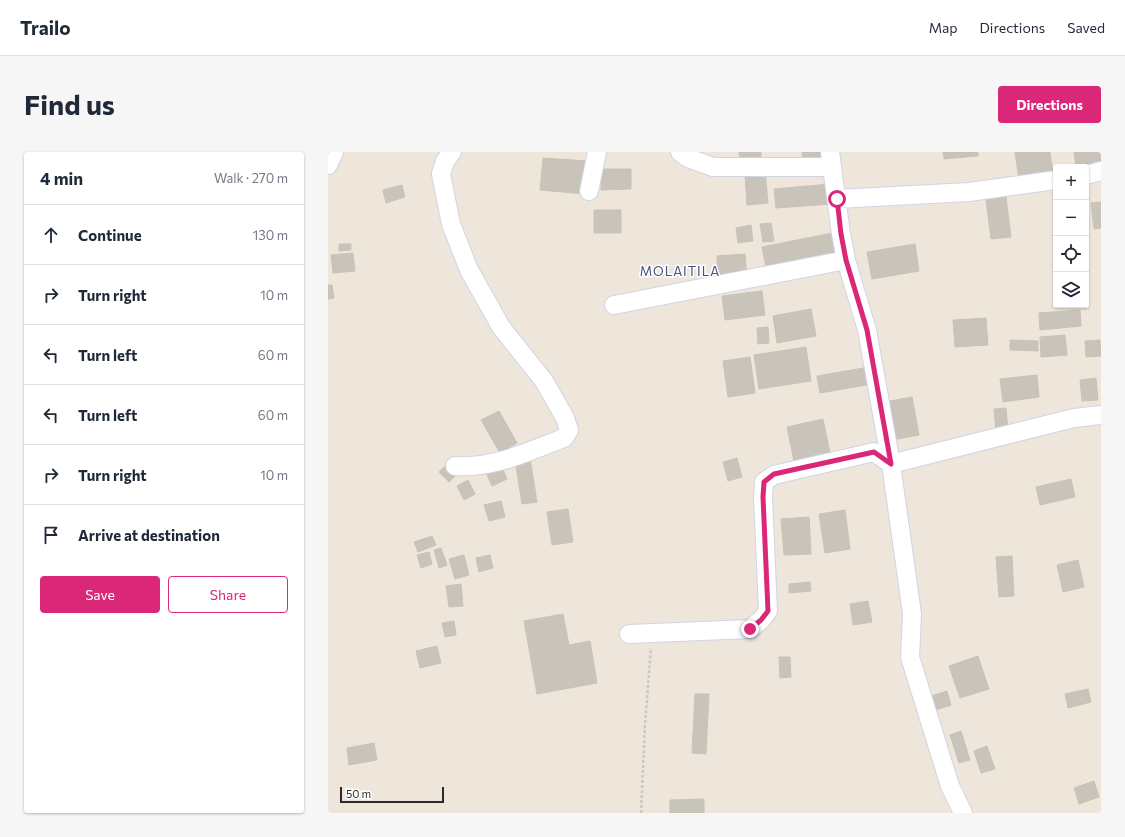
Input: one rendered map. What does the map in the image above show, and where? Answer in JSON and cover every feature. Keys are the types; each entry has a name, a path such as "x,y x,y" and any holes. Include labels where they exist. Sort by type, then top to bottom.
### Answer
{"street":[{"path":"328,166 334,152"},
{"path":"452,152 445,161 441,174 451,224 469,270 501,327 544,381 565,418 569,430 564,438 504,460 479,466 455,466"},
{"path":"590,191 597,152"},
{"path":"680,152 688,158 713,167 831,160 846,260 867,330 891,464 912,614 910,657 950,786 963,813"},
{"path":"1089,174 1101,171"},
{"path":"837,199 969,192 1053,180"},
{"path":"614,305 846,260"},
{"path":"629,634 750,629 761,620 768,611 763,497 764,482 774,474 874,452 891,464 1074,418 1101,415"}],"path":[{"path":"641,813 645,724 652,633"}],"building":[{"path":"739,152 761,152 761,159 740,160"},
{"path":"802,152 826,152 827,159 803,162"},
{"path":"943,152 978,152 978,156 944,159"},
{"path":"1015,152 1050,152 1053,175 1019,180"},
{"path":"1074,152 1101,152 1101,164 1089,165 1089,164 1076,164"},
{"path":"543,158 588,161 585,194 540,190"},
{"path":"601,169 631,169 631,189 601,190"},
{"path":"765,171 768,203 747,205 745,173"},
{"path":"830,184 831,204 776,208 774,189"},
{"path":"402,185 405,197 386,203 383,190"},
{"path":"1006,197 1011,237 991,239 986,200"},
{"path":"1101,202 1101,228 1094,229 1091,203"},
{"path":"594,210 621,210 621,233 594,233"},
{"path":"771,223 774,241 763,242 760,224"},
{"path":"751,225 753,241 738,243 736,228"},
{"path":"837,232 842,258 767,272 762,247"},
{"path":"339,244 351,244 351,250 339,251"},
{"path":"915,244 919,271 872,279 867,252"},
{"path":"353,253 355,271 333,273 331,255"},
{"path":"745,254 747,278 718,280 717,256"},
{"path":"328,285 332,285 334,298 328,299"},
{"path":"762,291 765,315 725,320 722,296"},
{"path":"811,309 816,336 777,343 773,316"},
{"path":"1080,310 1081,326 1040,330 1039,313"},
{"path":"986,318 988,345 955,347 953,320"},
{"path":"768,327 769,343 758,344 757,328"},
{"path":"1065,335 1067,355 1041,357 1040,337"},
{"path":"1010,340 1038,341 1038,351 1010,350"},
{"path":"1100,340 1101,356 1086,357 1085,341"},
{"path":"806,347 811,381 759,389 754,355"},
{"path":"750,357 755,393 728,397 723,361"},
{"path":"869,367 872,384 820,393 817,376"},
{"path":"1037,375 1039,397 1003,402 1000,379"},
{"path":"1096,378 1098,400 1082,401 1080,380"},
{"path":"912,397 919,435 892,440 885,402"},
{"path":"1006,408 1008,431 996,432 994,409"},
{"path":"499,411 517,443 500,453 481,420"},
{"path":"823,419 830,453 794,461 787,427"},
{"path":"530,458 537,502 522,504 515,460"},
{"path":"737,458 742,477 728,481 723,462"},
{"path":"448,463 458,473 449,482 439,472"},
{"path":"501,465 507,479 492,486 486,472"},
{"path":"1071,479 1075,497 1040,505 1036,487"},
{"path":"468,480 475,494 464,500 457,486"},
{"path":"501,501 505,517 489,521 484,505"},
{"path":"568,509 573,542 552,545 547,512"},
{"path":"845,510 850,549 825,553 819,514"},
{"path":"809,517 811,554 784,555 781,519"},
{"path":"432,536 436,545 418,552 414,542"},
{"path":"441,548 447,565 439,568 434,550"},
{"path":"429,552 432,564 421,568 417,555"},
{"path":"464,555 469,575 455,579 449,559"},
{"path":"490,555 493,568 479,572 476,558"},
{"path":"1012,556 1014,596 999,597 996,557"},
{"path":"1078,560 1084,587 1063,592 1057,565"},
{"path":"810,582 811,591 789,593 789,584"},
{"path":"461,584 463,606 449,607 446,586"},
{"path":"868,601 872,622 853,625 850,604"},
{"path":"563,614 569,645 590,641 597,683 537,694 524,621"},
{"path":"454,621 456,635 445,637 442,623"},
{"path":"437,646 441,663 420,668 416,651"},
{"path":"978,656 989,689 960,698 949,666"},
{"path":"779,657 790,657 791,677 780,678"},
{"path":"1088,689 1091,702 1068,708 1065,694"},
{"path":"947,691 951,705 929,712 925,698"},
{"path":"695,694 709,694 706,754 692,753"},
{"path":"961,731 970,760 959,763 950,735"},
{"path":"374,743 377,760 349,765 347,748"},
{"path":"987,746 995,769 981,773 974,751"},
{"path":"1094,781 1099,797 1079,804 1074,788"},
{"path":"704,799 704,813 670,813 670,800"}],"district":[{"name":"MOLAITILA","path":"680,271"}],"route":[{"path":"750,629 761,620 768,611 763,497 764,482 774,474 874,452 891,464 867,330 846,260 837,199"}]}
